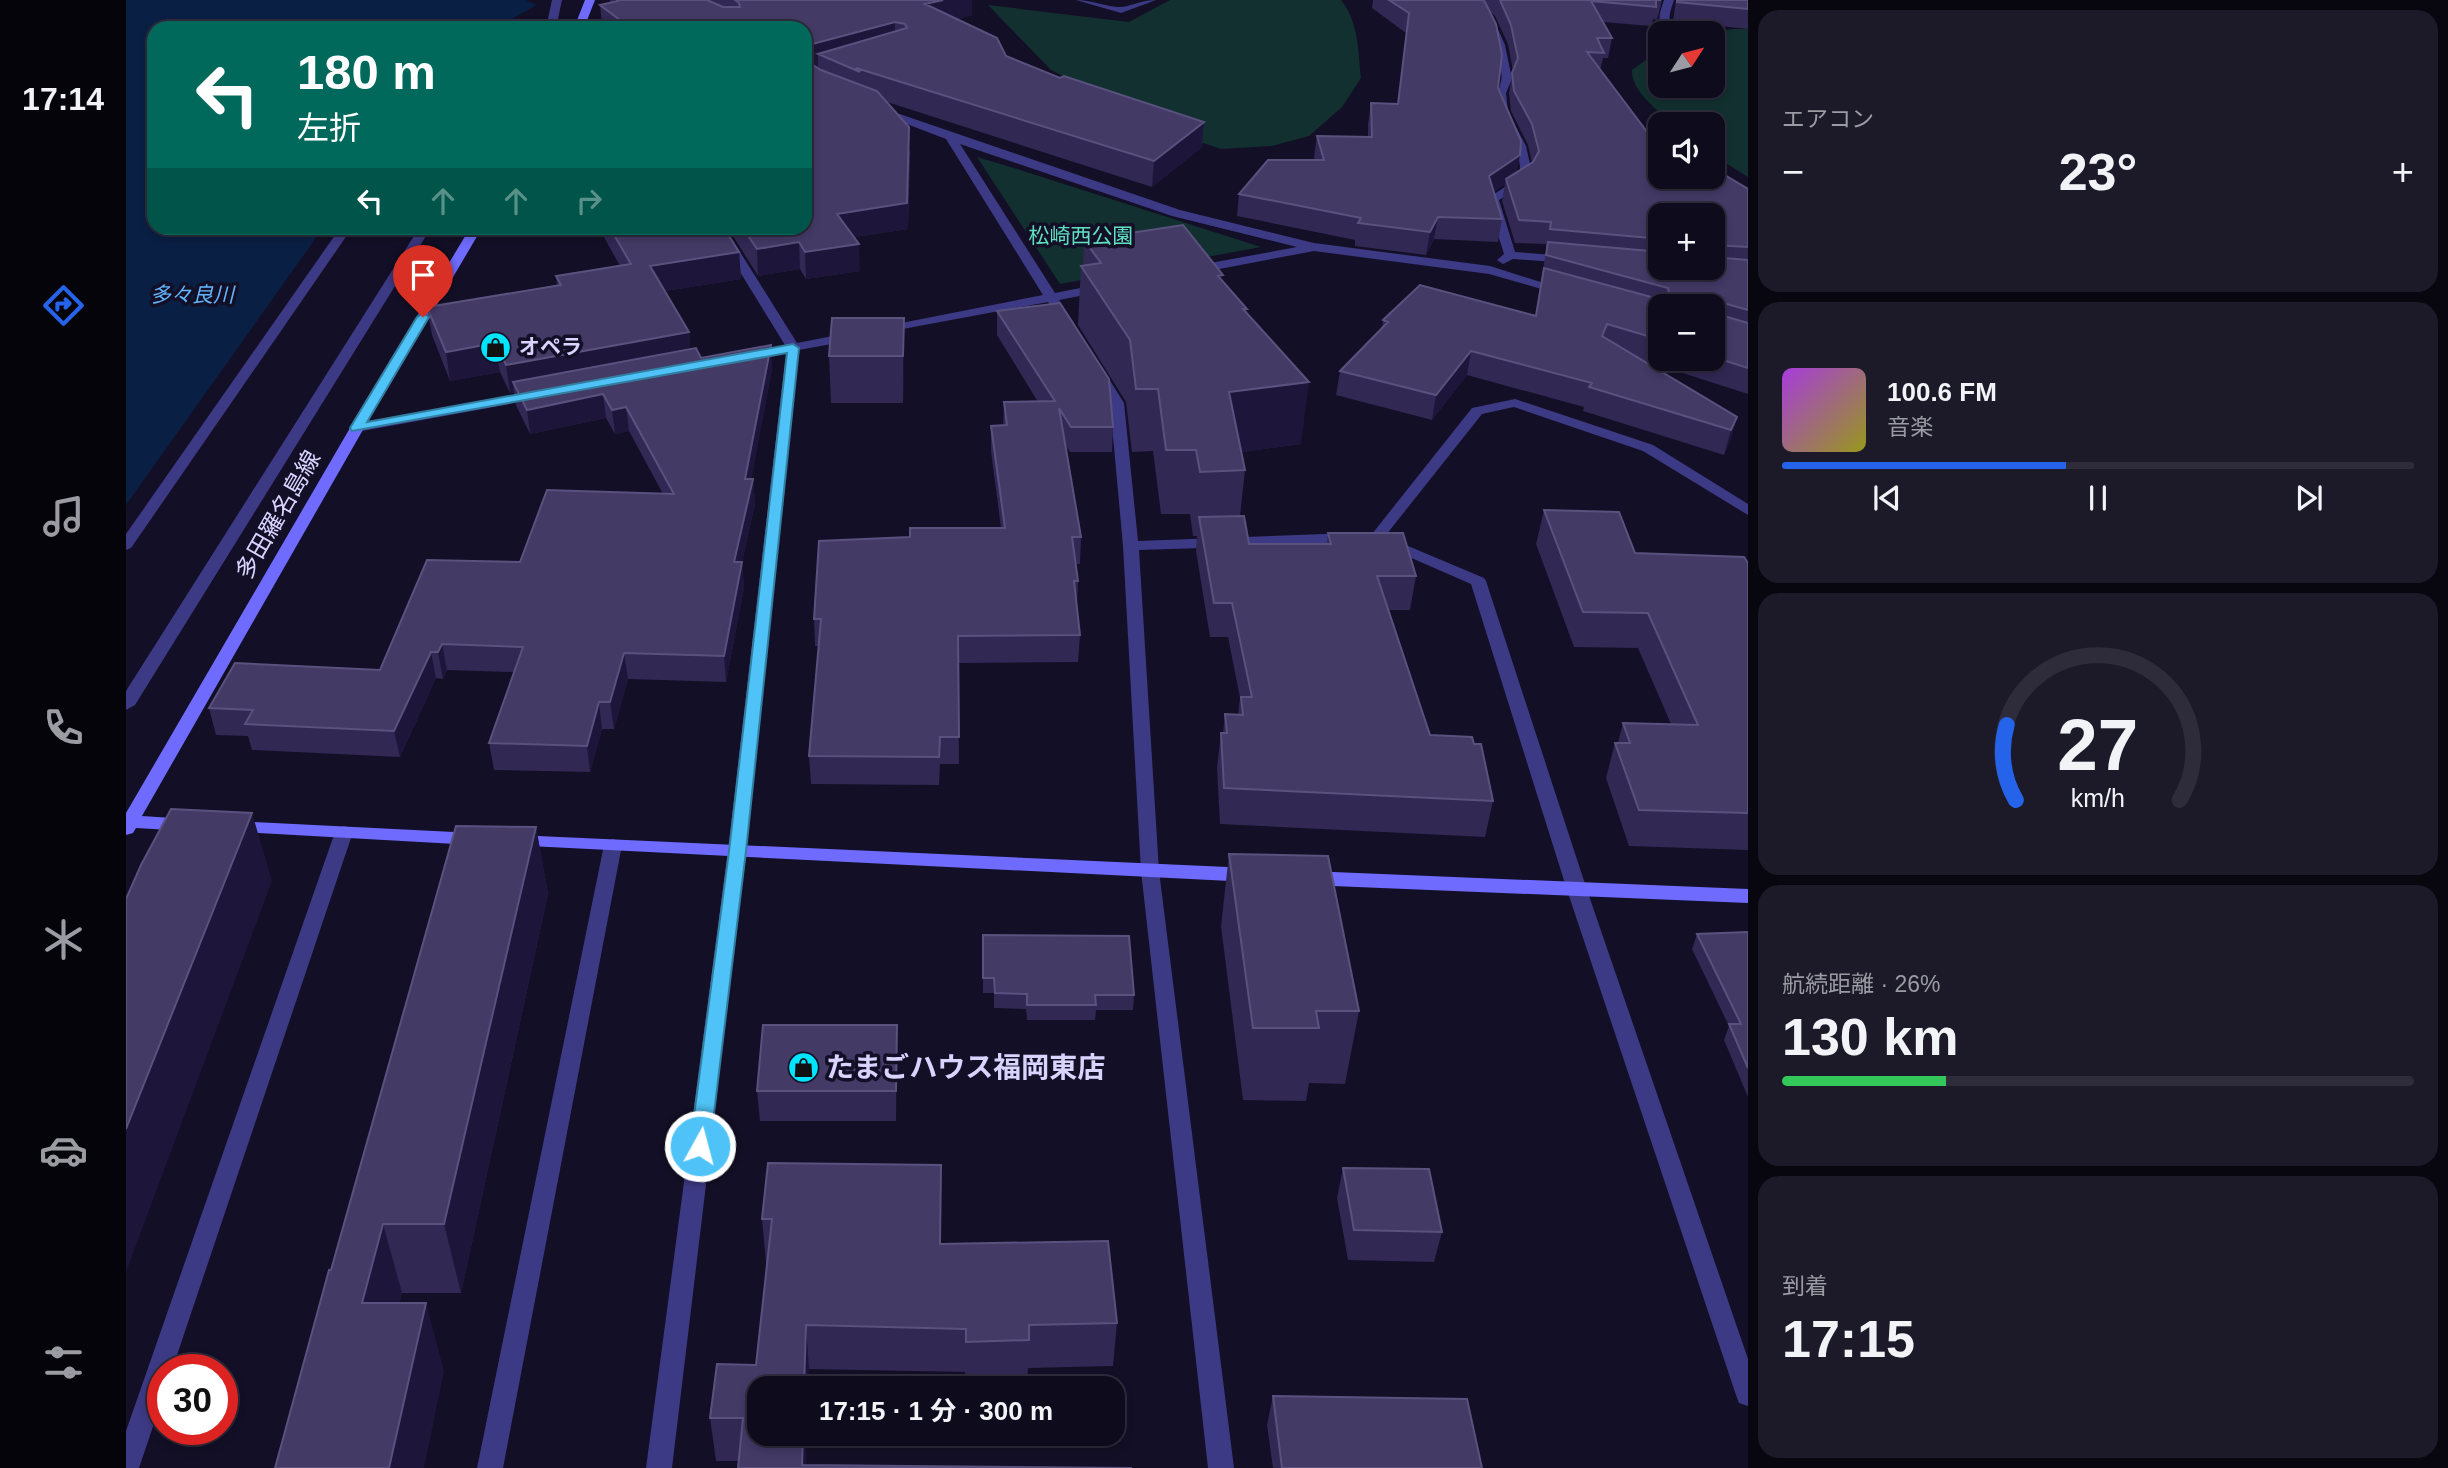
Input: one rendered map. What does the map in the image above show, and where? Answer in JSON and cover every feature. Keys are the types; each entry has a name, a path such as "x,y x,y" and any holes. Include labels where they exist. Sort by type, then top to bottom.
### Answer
{"street":[{"path":"582,21 590,0"},
{"path":"1081,0 1121,10 1151,0"},
{"path":"1468,0 1490,20 1500,45 1507,79 1502,93 1503,113 1520,146 1526,173 1523,180 1493,199 1510,255"},
{"path":"1664,21 1669,0"},
{"path":"554,21 562,1"},
{"path":"871,107 950,137 1176,213 1314,247 1490,270 1582,296"},
{"path":"950,137 1073,333"},
{"path":"126,545 341,235"},
{"path":"126,705 421,235"},
{"name":"多田羅名島線","path":"129,826 357,428 472,235"},
{"path":"659,1468 737,851 793,348 723,235"},
{"path":"1182,272 1314,247"},
{"path":"1490,270 1510,255 1580,261"},
{"path":"739,358 1117,285"},
{"path":"1088,356 1117,403 1131,546 1150,871 1221,1468"},
{"path":"357,428 548,393"},
{"path":"1377,537 1476,411 1515,403 1648,448 1748,510"},
{"path":"1730,499 1748,492"},
{"path":"1131,546 1377,537 1478,581 1577,890 1748,1395"},
{"path":"129,826 344,832 1281,877 1748,896"},
{"path":"126,1468 344,832"},
{"path":"490,1468 613,845"}],"green space":[{"path":"1170,0 1341,0 1354,27 1361,78 1342,107 1309,136 1272,146 1221,149 1171,132 1051,70 988,5 1129,22"},
{"path":"1748,29 1748,177 1725,163 1725,112 1659,112 1641,93 1633,78 1632,70 1648,58 1648,98 1726,98 1726,30"},
{"name":"松崎西公園","path":"977,157 1017,169 1261,247 1060,284"}],"water":[{"name":"多々良川","path":"126,0 526,0 537,5 508,21 147,21 147,235 318,235 126,505"}],"building":[{"path":"707,0 723,7 740,7 735,0 943,0 925,4 997,38 1006,56 1060,78 1064,76 1204,122 1154,161 856,68 860,72 818,54 907,28 905,24 895,22 812,44 812,21 621,21 600,5 618,1"},
{"path":"1389,0 1485,2 1496,24 1502,55 1498,88 1521,141 1520,155 1489,176 1502,219 1438,217 1430,232 1358,223 1361,218 1239,194 1268,160 1324,160 1317,136 1372,137 1371,103 1398,104 1409,13"},
{"path":"1500,0 1656,0 1656,7 1591,1 1612,38 1597,38 1604,53 1587,52 1648,133 1648,189 1725,189 1725,175 1748,189 1748,247 1725,246 1725,203 1648,203 1648,238 1550,229 1551,222 1519,220 1506,179 1533,162 1539,151 1532,124 1514,91 1512,73 1518,58 1511,25"},
{"path":"1748,0 1748,9 1677,2"},
{"path":"812,64 877,91 909,127 907,203 837,214 859,244 805,252 799,242 757,249 748,235 812,235"},
{"path":"1183,225 1223,275 1218,276 1247,309 1243,309 1309,382 1229,392 1245,470 1200,472 1196,450 1166,450 1158,389 1136,389 1130,340 1081,266 1101,263 1084,240"},
{"path":"614,235 728,235 739,252 650,266 689,332 506,365 495,343 446,352 427,307 561,285 556,276 631,264"},
{"path":"1548,242 1648,251 1648,280 1725,280 1725,258 1748,260 1748,310 1725,303 1725,294 1669,294 1668,288 1546,255"},
{"path":"1544,268 1648,296 1648,336 1607,324 1602,336 1648,364 1648,371 1660,371 1737,417 1731,430 1589,387 1592,383 1471,351 1436,395 1340,371 1388,322 1383,320 1420,285 1536,316"},
{"path":"1060,303 1109,379 1113,427 1071,427 1059,408 1081,537 1072,537 1078,581 1074,581 1080,635 958,636 959,737 940,737 939,757 809,756 821,619 814,619 819,541 910,537 910,528 1005,528 991,426 1007,425 1004,402 1055,401 997,311"},
{"path":"1725,316 1748,323 1748,368 1725,361"},
{"path":"832,318 904,318 903,356 829,356"},
{"path":"771,345 745,479 753,479 734,562 742,562 724,656 624,653 610,702 599,702 587,746 489,743 523,647 442,644 438,652 431,652 394,731 245,724 253,710 209,708 235,663 380,670 427,560 520,562 547,490 674,494 626,407 612,410 603,394 527,410 513,382 696,348 701,358"},
{"path":"1544,510 1619,512 1635,553 1744,557 1748,563 1748,813 1639,810 1615,743 1630,743 1623,723 1698,725 1648,613 1583,612"},
{"path":"1244,516 1249,544 1331,544 1328,533 1403,533 1416,576 1377,576 1430,735 1472,737 1474,744 1481,744 1493,801 1224,788 1221,733 1227,733 1225,714 1243,715 1241,697 1252,697 1232,603 1214,603 1199,517"},
{"path":"171,809 252,813 126,1129 126,899"},
{"path":"456,826 536,827 444,1224 383,1224 362,1303 426,1303 389,1468 275,1468 329,1270"},
{"path":"1229,854 1328,856 1359,1011 1316,1011 1319,1028 1253,1028"},
{"path":"1748,932 1748,1068 1729,1024 1741,1024 1697,934"},
{"path":"983,935 1129,936 1134,995 1095,995 1096,1005 1027,1005 1027,994 995,993 994,978 983,978"},
{"path":"763,1025 897,1025 896,1091 757,1091"},
{"path":"768,1163 941,1165 940,1244 1108,1241 1117,1323 1029,1325 1029,1340 966,1342 966,1329 806,1325 804,1376 747,1376 747,1446 803,1446 802,1465 1132,1468 738,1468 743,1418 710,1418 717,1364 756,1365 772,1219 762,1219"},
{"path":"1343,1168 1429,1169 1442,1232 1354,1230"},
{"path":"1273,1396 1467,1399 1482,1468 1282,1468"}],"place":[{"name":"オペラ","path":"496,347"},
{"name":"たまごハウス福岡東店","path":"803,1067"}],"route":[{"path":"423,317 357,428 793,348 737,851 700,1146"}]}
